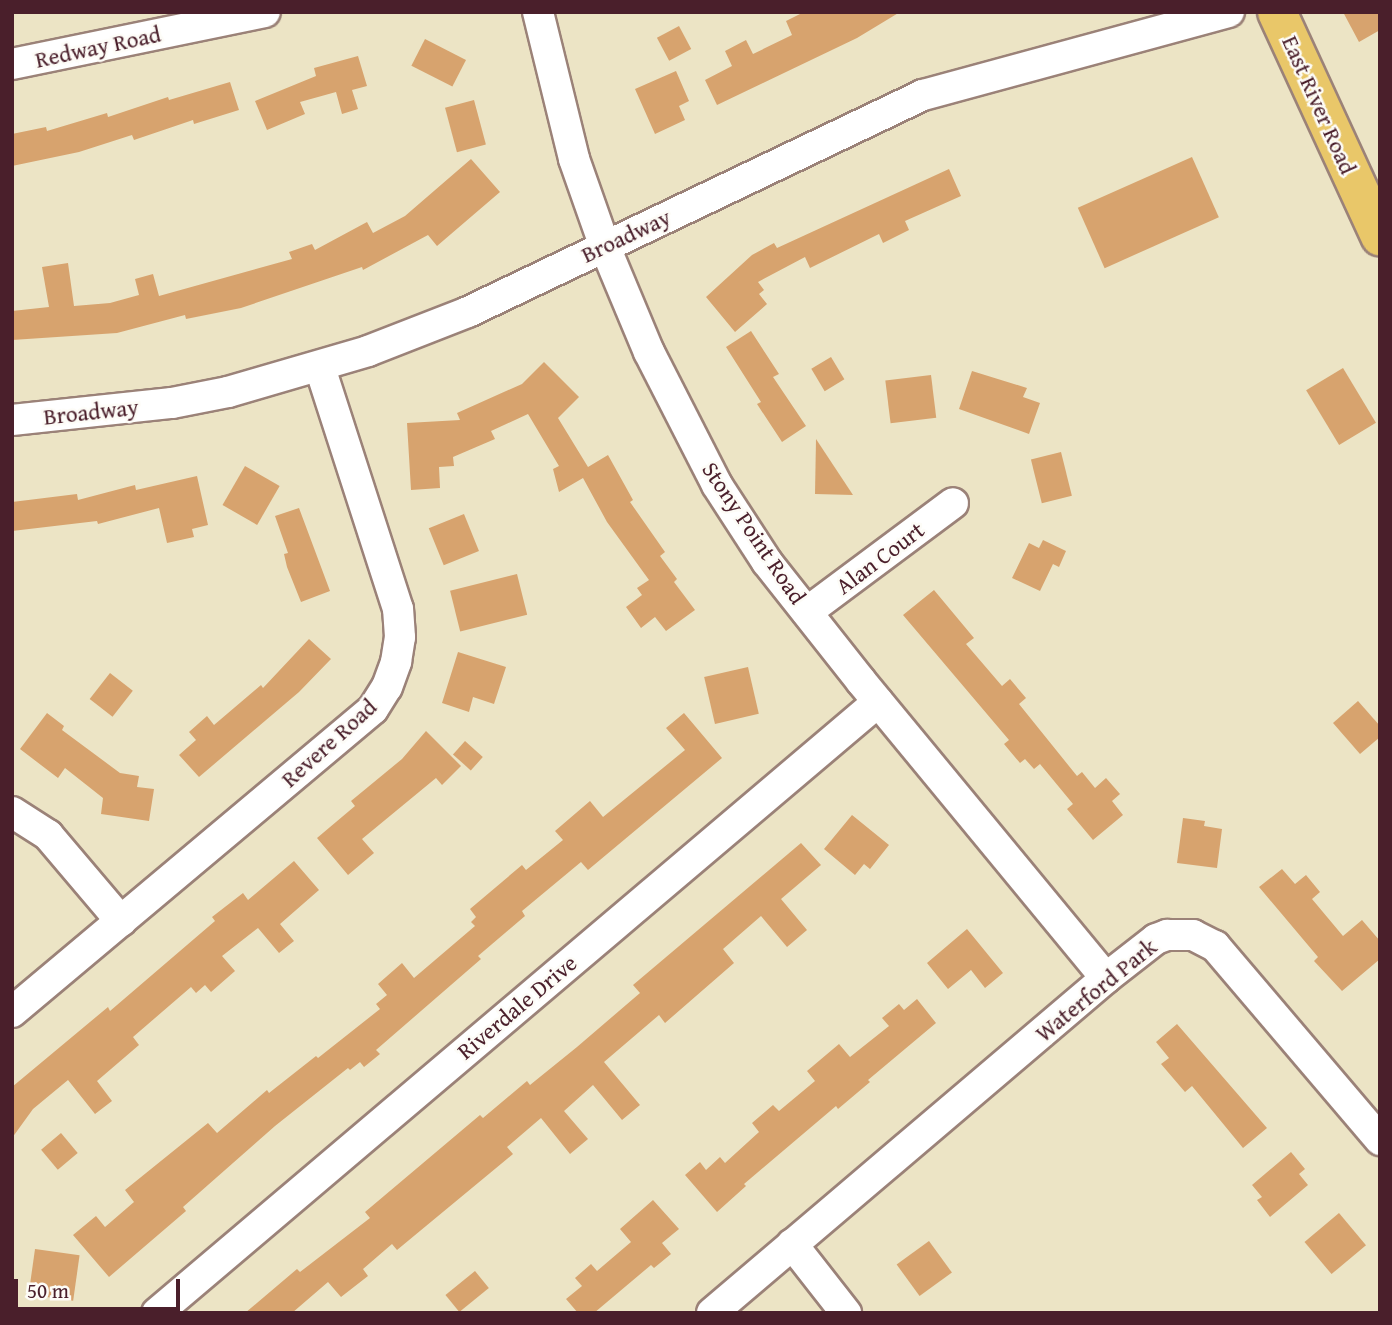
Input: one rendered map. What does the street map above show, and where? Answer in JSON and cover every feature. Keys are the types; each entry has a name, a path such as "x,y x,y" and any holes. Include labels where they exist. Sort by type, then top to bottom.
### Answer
{"main road":[{"name":"East River Road","path":"1278,12 1380,236"}],"street":[{"name":"Redway Road","path":"12,64 265,12"},
{"name":"Stony Point Road","path":"538,12 574,159 605,247 649,352 717,485 768,562 877,702 1106,978"},
{"name":"Broadway","path":"12,420 172,403 320,367 368,351 468,312 923,95 1229,12"},
{"name":"Revere Road","path":"12,1012 373,709 387,687 396,662 400,637 398,609 320,367"},
{"name":"Alan Court","path":"807,612 953,503"},
{"name":"Riverdale Drive","path":"156,1313 877,702"},
{"path":"12,811 48,835 121,921"},
{"name":"Waterford Park","path":"712,1313 1106,978 1156,939 1181,933 1203,938 1215,946 1380,1140"},
{"path":"792,1244 846,1313"}],"building":[{"path":"804,12 900,12 857,38 717,105 705,80 732,66 725,51 746,40 753,54 792,35 786,21"},
{"path":"1343,12 1380,12 1380,30 1359,42"},
{"path":"679,26 691,49 669,61 657,38"},
{"path":"425,39 466,60 452,87 411,66"},
{"path":"358,56 367,86 352,90 358,109 342,114 336,92 300,102 305,114 267,130 255,101 316,76 314,68"},
{"path":"676,71 689,101 679,106 685,120 655,134 635,89"},
{"path":"230,82 239,110 194,124 193,120 134,140 132,135 79,152 12,166 12,134 46,127 47,131 107,113 108,117 168,97 169,100"},
{"path":"474,100 486,144 457,152 445,108"},
{"path":"1192,157 1219,217 1105,268 1078,208"},
{"path":"471,159 500,192 437,246 428,235 363,270 362,267 241,308 186,319 185,315 117,333 12,340 12,311 49,307 42,267 68,263 74,306 110,303 139,295 135,279 153,274 159,296 292,259 289,252 312,244 315,250 367,222 373,233 405,216"},
{"path":"949,169 961,196 905,221 909,230 883,243 879,234 810,268 805,257 758,282 764,290 759,294 767,304 735,332 706,297 752,255 774,243 777,248"},
{"path":"751,331 779,374 773,377 806,426 782,442 757,404 761,402 726,347"},
{"path":"831,357 844,379 825,391 811,369"},
{"path":"544,362 579,397 558,418 588,467 608,455 633,500 630,502 665,552 660,556 677,579 674,582 695,610 666,631 655,617 641,628 626,607 642,595 637,588 649,580 607,522 583,478 559,492 553,469 559,466 528,414 491,431 495,439 453,457 454,466 439,467 440,488 411,490 407,423 460,420 457,413 522,384"},
{"path":"1343,368 1376,423 1339,445 1306,390"},
{"path":"972,371 1027,388 1023,397 1040,403 1029,434 959,409"},
{"path":"931,375 936,418 891,423 885,381"},
{"path":"816,439 853,495 815,494"},
{"path":"1061,452 1072,496 1042,503 1031,459"},
{"path":"245,466 280,486 257,525 223,505"},
{"path":"197,476 208,525 192,529 194,537 167,543 159,508 98,524 97,521 12,531 12,502 77,494 78,500 135,485 136,490"},
{"path":"299,508 330,591 301,602 287,567 284,554 288,553 275,516"},
{"path":"464,514 479,551 444,565 429,528"},
{"path":"1043,540 1066,551 1059,567 1053,564 1040,591 1012,578 1029,543 1039,548"},
{"path":"517,574 527,615 460,631 450,591"},
{"path":"934,590 974,638 966,644 1002,686 1010,679 1026,698 1019,704 1077,776 1082,772 1095,788 1106,778 1120,794 1112,801 1123,815 1093,840 1067,809 1073,804 1040,764 1034,769 1025,759 1020,763 1004,744 1009,740 903,615"},
{"path":"309,639 331,659 299,692 199,777 179,755 196,740 189,732 207,716 214,725 261,685 263,688"},
{"path":"458,652 506,667 494,704 473,697 469,712 442,703"},
{"path":"748,667 759,714 715,724 704,677"},
{"path":"110,673 133,691 113,717 90,699"},
{"path":"1358,701 1380,726 1380,737 1360,754 1333,723"},
{"path":"47,713 64,726 62,730 120,773 139,776 137,787 154,789 149,821 101,814 103,798 65,768 58,778 20,749"},
{"path":"684,713 722,758 588,870 581,862 522,911 525,916 478,956 481,959 376,1050 380,1054 364,1067 360,1062 350,1070 348,1068 275,1126 183,1207 186,1211 109,1277 73,1235 96,1216 105,1227 134,1202 125,1190 208,1123 217,1133 267,1090 269,1093 316,1056 318,1058 380,1009 376,1004 387,995 378,984 402,963 414,978 475,926 471,922 476,917 470,909 522,865 526,870 563,840 555,831 590,801 603,817 685,750 666,728"},
{"path":"426,731 461,766 442,785 436,778 362,839 374,853 348,875 317,838 355,806 351,801 402,759"},
{"path":"465,741 483,757 471,770 453,754"},
{"path":"852,815 889,845 870,869 864,864 855,875 824,849"},
{"path":"1183,818 1205,821 1204,826 1222,829 1217,868 1177,863"},
{"path":"801,843 821,865 781,899 807,930 787,947 761,916 723,949 734,963 665,1023 659,1015 604,1062 640,1105 622,1120 593,1085 564,1111 588,1139 570,1154 541,1118 507,1147 513,1154 397,1250 392,1244 363,1269 368,1276 341,1297 328,1282 292,1313 245,1313 297,1269 300,1272 370,1218 365,1212 480,1115 483,1118 527,1081 530,1085 577,1047 640,993 633,985"},
{"path":"294,861 319,890 280,924 294,941 279,953 258,928 222,956 235,971 211,992 205,985 196,993 191,987 133,1037 139,1045 97,1081 112,1101 95,1114 68,1080 33,1109 12,1138 12,1087 108,1007 110,1011 215,921 212,917 243,893 248,900"},
{"path":"1282,869 1295,884 1306,875 1320,892 1312,899 1343,936 1362,920 1380,941 1380,959 1342,991 1314,961 1318,957 1259,887"},
{"path":"967,929 1003,973 985,988 971,970 948,989 927,963"},
{"path":"917,999 936,1023 838,1109 836,1106 744,1184 746,1186 717,1212 685,1175 700,1162 706,1170 720,1157 725,1163 759,1132 752,1123 773,1105 779,1111 815,1081 807,1071 839,1044 850,1057 889,1026 882,1018 899,1004 904,1010"},
{"path":"1177,1024 1267,1128 1243,1148 1192,1086 1185,1092 1161,1064 1169,1058 1156,1042"},
{"path":"61,1133 78,1153 58,1170 41,1150"},
{"path":"1291,1152 1305,1169 1299,1174 1308,1185 1270,1217 1257,1200 1262,1197 1252,1185"},
{"path":"653,1200 679,1229 662,1243 671,1254 654,1268 651,1265 594,1313 578,1313 566,1299 582,1286 575,1278 591,1264 597,1271 631,1242 620,1229"},
{"path":"1339,1213 1366,1245 1332,1274 1305,1242"},
{"path":"929,1241 952,1273 920,1296 897,1265"},
{"path":"35,1249 80,1255 73,1301 29,1295"},
{"path":"475,1271 489,1288 459,1312 445,1295"}]}
